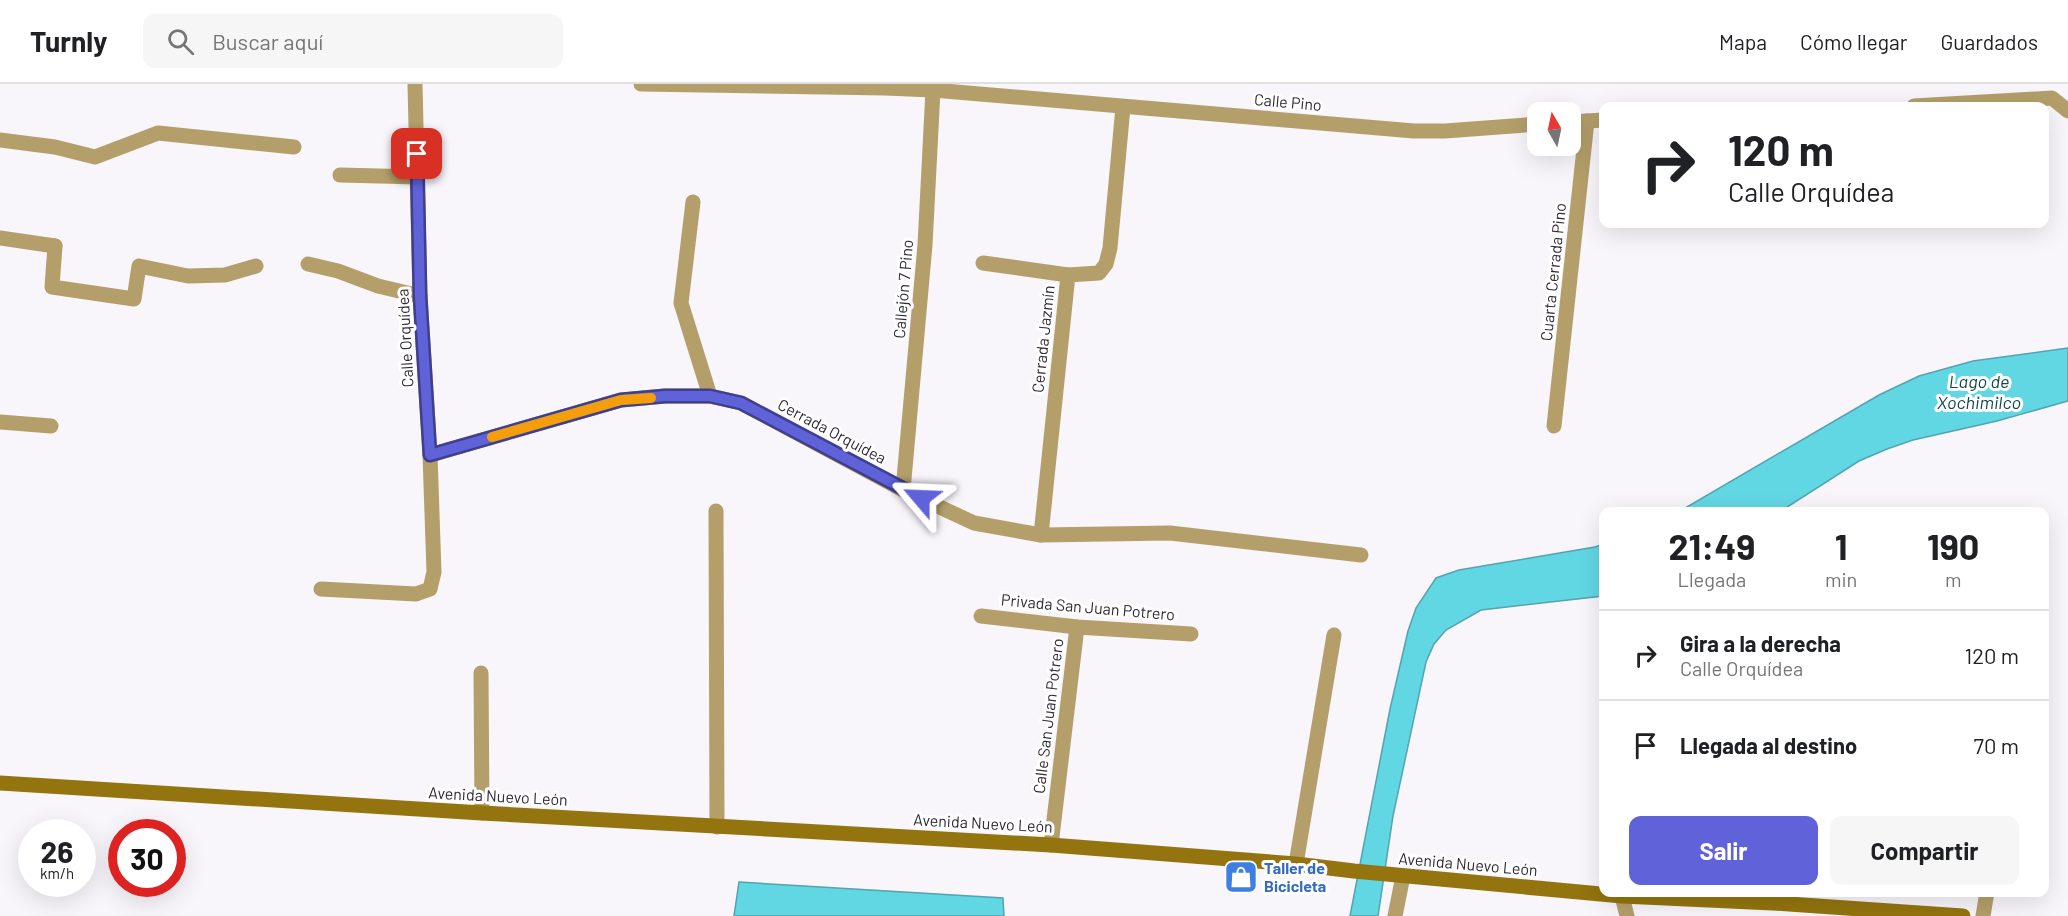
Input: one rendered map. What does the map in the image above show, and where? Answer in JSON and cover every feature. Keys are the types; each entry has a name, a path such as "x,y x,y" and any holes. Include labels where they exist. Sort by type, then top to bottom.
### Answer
{"street":[{"name":"Calle Orquídea","path":"321,589 416,594 430,589 434,572 430,455 420,296 415,84"},
{"name":"Calle Pino","path":"641,84 933,90 1414,130 1444,131 1527,125"},
{"name":"Callejón 7 Pino","path":"903,490 924,255 933,90"},
{"path":"1983,102 2052,98 2068,111"},
{"name":"Cerrada Jazmín","path":"1041,535 1068,275 1100,273 1106,264 1110,248 1123,107"},
{"name":"Cuarta Cerrada Pino","path":"1554,426 1587,120"},
{"path":"1581,121 1599,120"},
{"path":"0,140 54,147 95,157 158,133 294,147"},
{"path":"340,175 418,177"},
{"path":"693,202 681,303 710,396"},
{"path":"0,238 55,246 52,286 134,299 139,266 188,276 225,275 256,266"},
{"path":"983,263 1068,275"},
{"path":"308,264 338,271 378,286 420,296"},
{"name":"Cerrada Orquídea","path":"430,455 621,400 665,396 710,396 741,403 903,490 974,524 1041,535 1170,533 1360,555"},
{"path":"0,422 51,426"},
{"path":"716,511 717,827"},
{"name":"Privada San Juan Potrero","path":"981,616 1077,627 1191,634"},
{"name":"Calle San Juan Potrero","path":"1051,845 1077,627"},
{"path":"1296,864 1334,635"},
{"path":"481,673 482,813"},
{"name":"Avenida Nuevo León","path":"0,783 1051,845 1296,864 1599,894"},
{"path":"1395,916 1400,875"},
{"path":"1622,897 1627,916"},
{"name":"Avenida Nuevo León","path":"1698,897 1774,898 1963,916"},
{"path":"1983,916 1986,897"}],"water":[{"name":"Lago de Xochimilco","path":"2068,348 2068,401 1997,421 1913,440 1887,449 1859,461 1787,507 1687,507 1879,395 1919,376 1973,361"},
{"path":"1599,546 1599,596 1481,610 1446,630 1434,644 1426,662 1393,816 1378,916 1350,916 1390,709 1408,631 1416,608 1436,578 1459,570"},
{"path":"739,882 1003,898 1004,916 734,916"}],"slow traffic":[{"path":"492,437 621,400 651,398"}],"place":[{"name":"Taller de Bicicleta","path":"1241,877"}],"route":[{"path":"417,154 420,296 430,455 621,400 665,396 710,396 741,403 921,498"}]}
